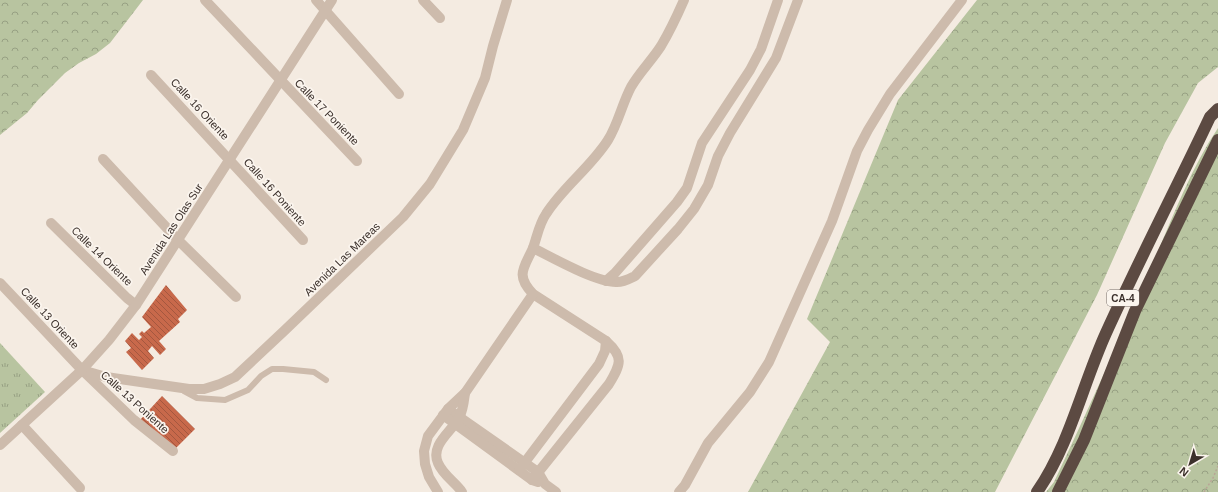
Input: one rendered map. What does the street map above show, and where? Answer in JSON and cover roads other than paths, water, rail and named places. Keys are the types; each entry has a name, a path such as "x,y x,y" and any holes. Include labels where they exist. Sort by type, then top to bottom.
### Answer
{"highway":[{"name":"CA-4","path":"1037,492 1069,430 1105,335 1210,117 1218,109"},
{"name":"CA-4","path":"1058,492 1084,440 1136,311 1218,140"}],"street":[{"name":"Calle 17 Poniente","path":"205,0 357,161"},
{"path":"316,0 399,94"},
{"name":"Avenida Las Olas Sur","path":"0,445 82,370 109,340 136,305 332,0"},
{"path":"423,0 440,18"},
{"name":"Avenida Las Mareas","path":"82,370 106,377 179,388 204,389 235,377 403,217 430,184 463,130 485,78 493,46 508,0"},
{"path":"535,476 609,384 617,370 620,360 615,350 606,341 533,294 525,285 523,270 525,262 533,248 545,215 556,200 608,140 623,103 632,86 661,46 684,0"},
{"path":"606,281 615,273 677,202 687,188 702,144 762,49 778,0"},
{"path":"533,248 606,281 621,282 634,276 694,209 708,185 718,156 776,58 798,0"},
{"path":"679,492 685,485 708,443 750,392 769,362 832,221 857,151 868,130 890,94 962,0"},
{"path":"762,49 776,58"},
{"name":"Calle 16 Oriente","path":"151,75 230,160"},
{"path":"103,159 178,240 236,297"},
{"name":"Calle 16 Poniente","path":"230,160 303,240"},
{"name":"Calle 14 Oriente","path":"51,224 136,305"},
{"name":"Calle 13 Oriente","path":"0,283 82,370"},
{"path":"438,492 429,477 425,464 424,451 428,436 446,412 466,393 533,294"},
{"path":"522,466 599,364 605,351 606,341"},
{"name":"Calle 13 Poniente","path":"82,370 134,420 173,451"},
{"path":"462,492 444,473 438,462 436,452 440,442 458,420 466,393"},
{"path":"446,412 556,492"},
{"path":"22,425 80,488"}],"lane":[{"path":"179,388 197,398 225,400 248,390 261,376 272,369 314,372 326,380"}]}
